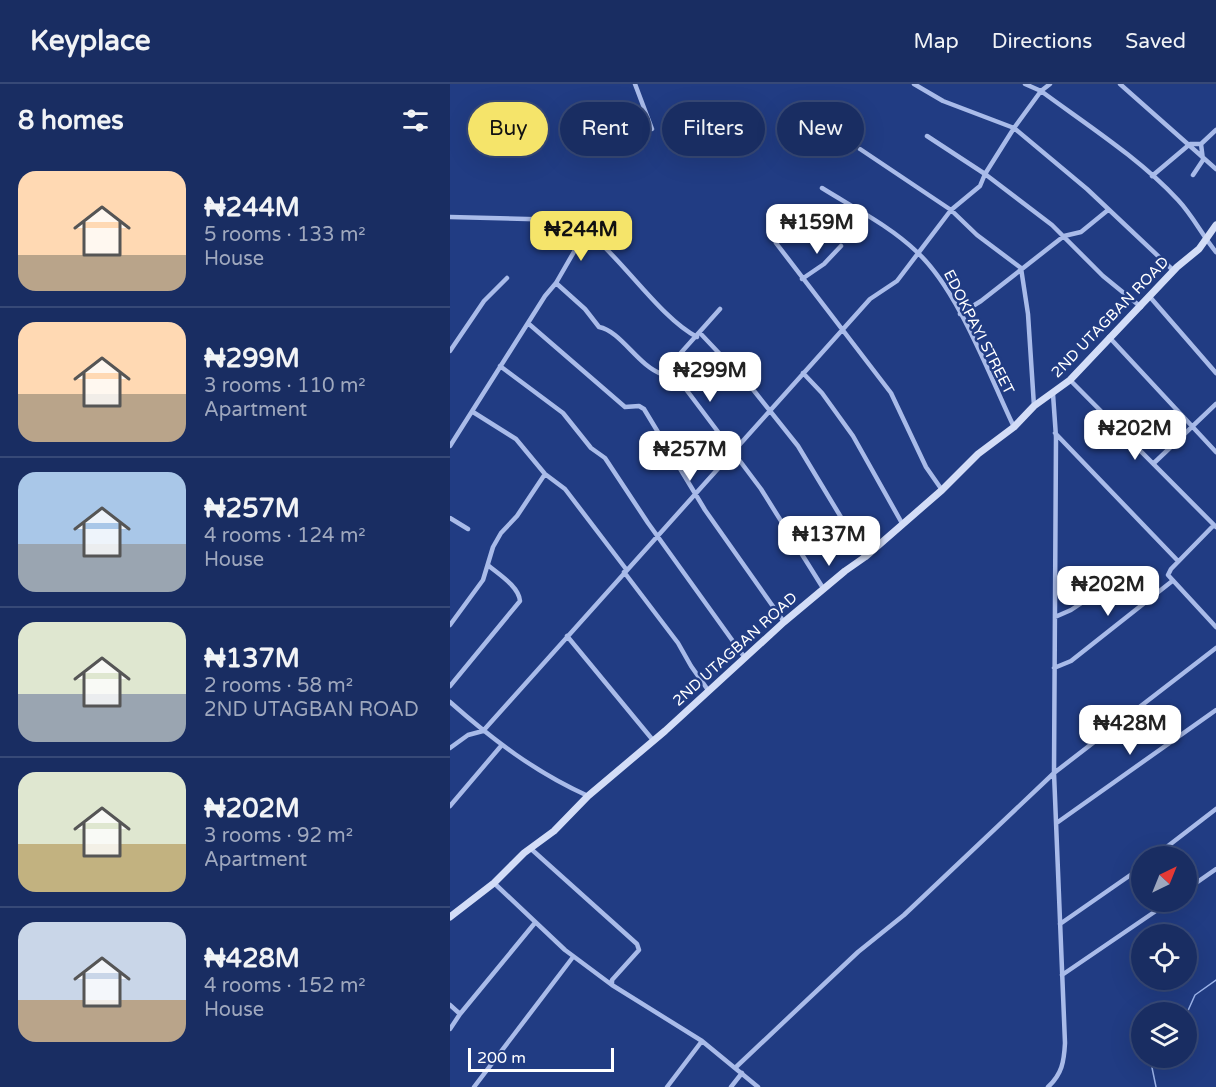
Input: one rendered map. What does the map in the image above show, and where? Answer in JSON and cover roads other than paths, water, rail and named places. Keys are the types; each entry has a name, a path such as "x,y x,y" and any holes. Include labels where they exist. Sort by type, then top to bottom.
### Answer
{"street":[{"path":"635,84 652,129"},
{"path":"914,84 943,101 1014,128 1174,271"},
{"path":"1025,84 1041,91 1152,176 1197,222 1206,240 1216,252"},
{"path":"450,748 468,735 483,731 870,299 897,281 951,210 980,186 984,174 1014,128 1041,91 1050,84"},
{"path":"1120,84 1216,169"},
{"path":"1152,176 1190,144 1201,144 1216,130"},
{"path":"927,136 984,174 1064,236 1103,276 1141,307"},
{"path":"1193,175 1203,160 1201,144"},
{"path":"864,152 951,210 976,235 1021,268 1028,314 1034,406"},
{"name":"EDOKPAYI STREET","path":"822,188 900,237 918,252 939,277 960,314 1014,427"},
{"path":"960,314 981,301 1064,236 1081,232 1108,210"},
{"path":"450,218 564,220 575,223 586,231 653,303 682,330 699,335 770,410 815,472 865,557"},
{"name":"2ND UTAGBAN ROAD","path":"450,918 494,883 530,848 554,831 588,796 652,739 665,731 823,588 903,525 978,454 1014,427 1034,406 1070,380 1109,337 1206,240 1216,225"},
{"path":"450,446 545,296 556,283 586,231"},
{"path":"776,243 891,393 926,467 942,490"},
{"path":"802,279 824,264 841,246"},
{"path":"450,351 484,301 507,278"},
{"path":"556,283 585,309 599,327 607,328 650,369 662,374 670,368 699,335 701,328 720,309"},
{"path":"1150,297 1216,373"},
{"path":"529,324 625,407 639,406 644,409 695,493 784,622"},
{"path":"1109,337 1216,452"},
{"path":"500,366 563,413 591,448 611,466 745,658"},
{"path":"670,368 768,499 823,588"},
{"path":"803,374 822,393 853,436 903,525"},
{"path":"1070,380 1215,526 1178,561 1168,575 1172,582 1216,627"},
{"path":"1048,1087 1061,1072 1064,1061 1054,773 1055,433 1053,394"},
{"path":"1154,463 1216,404"},
{"path":"473,412 516,439 545,474 574,500 652,607 664,628 678,643 708,690"},
{"path":"1055,433 1178,561"},
{"path":"450,625 483,580 493,547 501,533 545,474"},
{"path":"450,518 468,529"},
{"path":"450,686 520,601 520,596 509,582 489,566"},
{"path":"1054,668 1071,661 1172,582"},
{"path":"1055,616 1092,596"},
{"path":"567,636 652,739"},
{"path":"735,1068 858,952 904,915 1054,773 1216,648"},
{"path":"450,702 501,746 549,778 588,796"},
{"path":"1058,822 1216,710"},
{"path":"468,735 471,721"},
{"path":"450,806 501,746"},
{"path":"1168,846 1216,809"},
{"path":"530,848 637,944 639,950 612,980 612,985"},
{"path":"1197,882 1216,869"},
{"path":"1060,924 1131,875"},
{"path":"494,883 534,924 573,957 612,985 702,1041 758,1087"},
{"path":"1062,975 1154,912"},
{"path":"450,1029 534,924"},
{"path":"474,1087 573,957"},
{"path":"450,1005 460,1014"},
{"path":"667,1087 702,1041"},
{"path":"731,1087 742,1074"}],"waterway":[{"path":"1192,1002 1195,995 1216,980"},
{"path":"1152,1068 1156,1087"}]}
